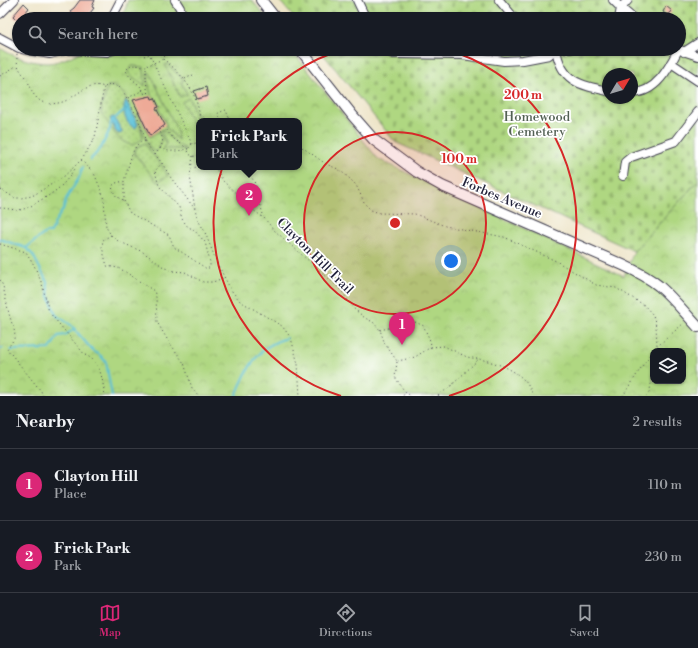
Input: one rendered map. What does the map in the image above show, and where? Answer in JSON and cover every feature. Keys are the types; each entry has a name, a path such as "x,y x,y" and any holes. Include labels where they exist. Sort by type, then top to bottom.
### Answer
{"main road":[{"path":"261,0 270,12"},
{"name":"Forbes Avenue","path":"306,56 374,140 417,172 442,186 616,261 642,274 658,285 692,324"}],"street":[{"path":"0,14 14,0"},
{"path":"114,12 122,0"},
{"path":"175,0 181,12"},
{"path":"358,0 363,12"},
{"path":"499,0 509,12"},
{"path":"613,0 626,12"},
{"path":"620,12 621,8 628,0"},
{"path":"0,38 12,44"},
{"path":"686,48 698,43"},
{"path":"686,52 698,56"},
{"path":"469,56 504,61 523,60 543,56"},
{"path":"557,56 564,73 578,83 602,89"},
{"path":"638,91 648,88 654,84 668,70 676,56"},
{"path":"671,63 698,81"},
{"path":"623,176 624,162 632,157 676,142 698,112"}],"path":[{"path":"18,56 17,65 28,81 35,96 46,104 60,103 68,100 87,87 96,85 104,87 109,84 120,87 135,113 147,145 195,209"},
{"path":"151,56 192,144"},
{"path":"146,66 147,97 137,82 128,75 126,70 131,65 146,66 154,64 163,59 165,56"},
{"path":"163,59 184,79 195,97 200,118"},
{"path":"0,76 17,65"},
{"path":"184,79 193,75"},
{"path":"0,189 15,198 32,196 62,178 75,166 81,160 95,136 104,87"},
{"path":"128,99 143,90"},
{"path":"220,118 218,113 226,110 229,118"},
{"path":"135,113 139,111"},
{"path":"163,127 177,141 188,149 189,153 193,156"},
{"path":"155,156 164,140 159,129"},
{"path":"145,141 140,142 136,146 124,181 124,201 130,213 169,235 174,246 207,269 210,267 210,262 204,242 194,229 188,227 182,219 179,207 159,186 155,171 162,163"},
{"path":"160,148 164,151 175,151 188,149 192,144"},
{"path":"302,147 348,177 356,186 365,204 371,210 379,213 415,214 445,226 504,237 556,261 596,285 616,288 644,304 653,315 656,326 657,346"},
{"path":"193,156 190,169 191,189 198,220 224,278 240,302 264,314 287,330 291,338 298,364 300,396"},
{"path":"81,160 94,173 104,200 106,227 111,235 118,241 143,252 165,268 173,271 185,272 203,282 213,282 224,278"},
{"path":"0,208 18,210 31,207 56,192 69,177 75,166"},
{"path":"190,169 196,167"},
{"name":"Clayton Hill Trail","path":"218,170 223,181 245,204 264,218 274,230 336,285 353,308 365,318 373,322 380,330 385,344 397,361"},
{"path":"242,170 245,171 252,179 259,194 259,206 264,218"},
{"path":"124,181 116,183 112,186 113,193 117,198 124,201"},
{"path":"111,235 103,240 102,247 105,264 109,267 118,268 130,274 154,291 156,297 157,322 184,363 192,388 199,396"},
{"path":"204,242 208,240"},
{"path":"0,244 26,252 34,264 42,284 49,312 71,336 85,355 91,357 98,365 105,396"},
{"path":"0,280 3,286 15,333 14,339 7,349 41,391 42,396"},
{"path":"380,330 415,322 419,323 424,326 426,334 431,341 431,346"},
{"path":"623,396 652,351 657,346 692,324"},
{"path":"411,396 405,392 395,377 397,361 415,357 431,346 444,346 467,357 490,361 502,366 521,377 527,383 532,396"},
{"path":"438,396 451,386 479,359"},
{"path":"648,396 651,384"},
{"path":"403,396 405,392"}],"green space":[{"path":"128,0 252,0 261,12 124,12"},
{"name":"Homewood Cemetery","path":"279,0 698,0 698,181 634,251 395,142 325,56 686,56 686,12 289,12"},
{"path":"0,48 12,54 12,56 36,62 48,63 72,56 297,56 378,159 624,276 634,251 698,181 698,396 0,396"},
{"path":"167,64 184,80 181,82 187,94 180,97 165,65"},
{"path":"132,66 144,67 145,86 128,72"},
{"path":"148,72 153,79 177,130 178,140 165,126 167,125 158,108 160,107 155,98 152,98 148,83"},
{"path":"108,86 117,88 123,93 126,98 124,108 126,114 137,126 138,124 140,126 143,139 133,145 122,141 114,133 101,113 102,104"},
{"path":"189,98 196,115 198,114 198,118 196,118 196,130 182,102"},
{"path":"139,113 150,137 159,131 162,139 155,152 149,146 137,114"},
{"path":"162,129 175,142 185,149 164,149 163,148 166,144 161,130"},
{"path":"145,143 168,176 157,182 134,153 137,147"}],"water":[{"path":"126,100 138,124 136,128 129,124 125,117 124,108"},
{"path":"114,117 122,133 119,134 116,132 110,119"}],"building":[{"path":"80,0 95,0 92,7 94,8 91,12 71,12 70,11"},
{"path":"24,3 29,8 26,12 16,12"},
{"path":"666,6 672,11 671,12 663,12"},
{"path":"206,87 208,96 197,99 194,91"},
{"path":"151,96 152,99 155,98 159,107 156,108 165,125 150,136 133,100"}],"waterway":[{"path":"90,160 101,148 110,129 111,122 124,110"},
{"path":"26,248 45,233 51,233 55,222 64,208 66,199 79,178 83,167"},
{"path":"0,239 26,248 33,255 47,282 49,296 56,315 71,325 93,351 100,355 106,362 112,396"},
{"path":"11,350 50,349 58,336 65,335 75,329"},
{"path":"236,396 244,377 254,360 268,346 287,338"}],"place":[{"name":"Frick Park","path":"249,216"},
{"name":"Clayton Hill","path":"402,345"}]}
